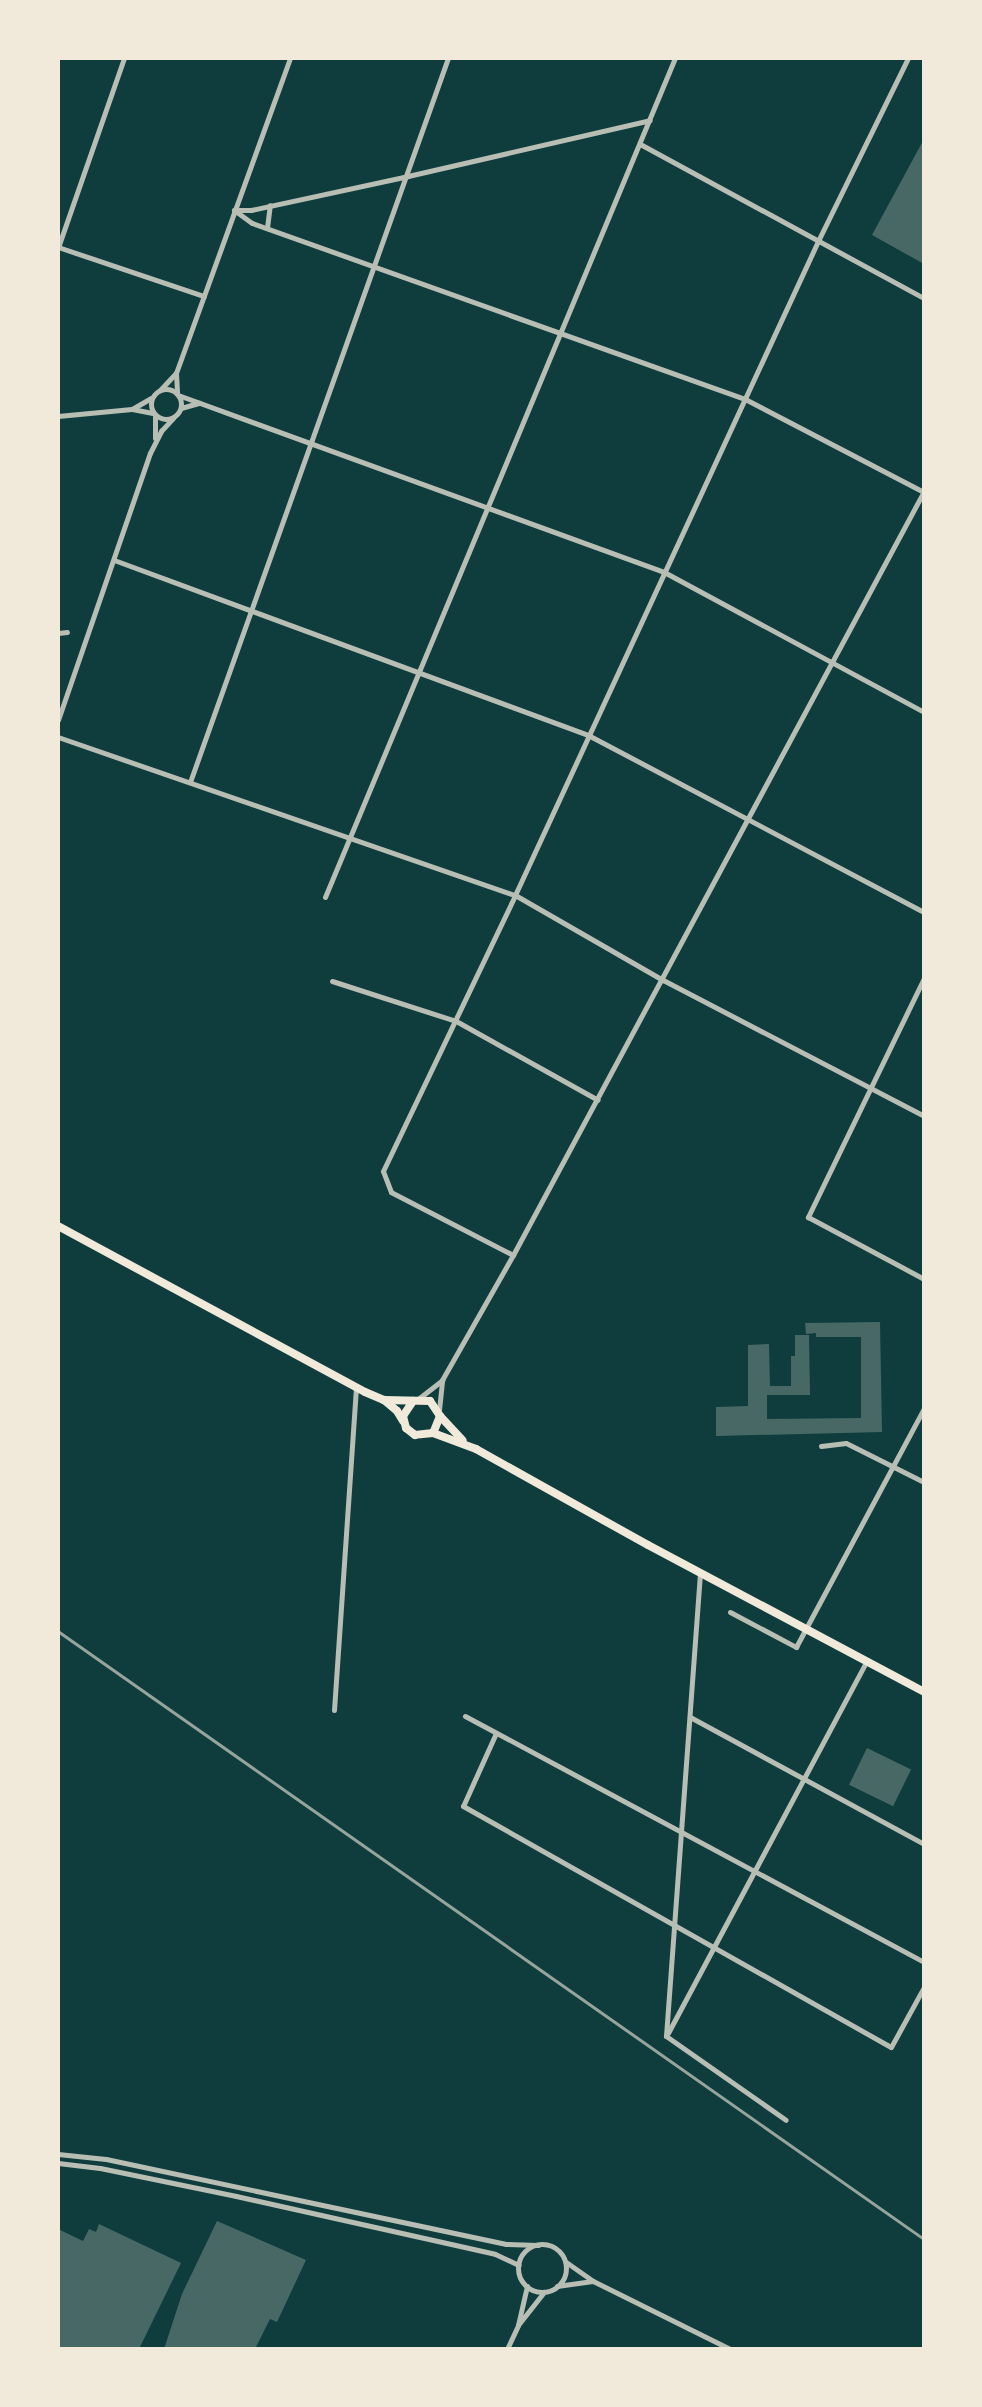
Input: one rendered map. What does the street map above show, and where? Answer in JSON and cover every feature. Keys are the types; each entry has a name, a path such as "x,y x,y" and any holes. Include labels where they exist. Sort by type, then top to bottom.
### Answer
{"main road":[{"path":"58,1226 384,1400 397,1411 415,1435 433,1433 464,1443 648,1545 924,1692"},
{"path":"384,1400 430,1401 464,1443"},
{"path":"404,1422 405,1410 416,1400"},
{"path":"433,1433 440,1413"}],"street":[{"path":"124,58 58,247 204,296"},
{"path":"181,408 176,373 290,58"},
{"path":"190,782 313,444 448,58"},
{"path":"325,897 675,58"},
{"path":"513,1255 391,1192 383,1171 515,895 818,241 908,58"},
{"path":"234,210 271,205 408,176 650,120"},
{"path":"640,144 924,298"},
{"path":"267,228 271,205"},
{"path":"234,210 252,223 745,399 924,491 513,1255 442,1380 416,1400"},
{"path":"132,409 151,398 176,373"},
{"path":"160,390 168,389 199,403 664,572 924,712"},
{"path":"151,398 155,441"},
{"path":"58,720 155,441 181,408 199,403"},
{"path":"58,416 132,409 154,414 161,419 173,418"},
{"path":"114,560 588,735 924,912"},
{"path":"58,633 66,632"},
{"path":"58,737 515,895 663,980 924,1116"},
{"path":"924,978 808,1217 924,1279"},
{"path":"332,981 456,1021 598,1100"},
{"path":"440,1413 442,1380"},
{"path":"334,1710 356,1387"},
{"path":"730,1612 796,1647 924,1408"},
{"path":"821,1446 846,1443 924,1482"},
{"path":"666,2036 700,1573"},
{"path":"666,2036 867,1660"},
{"path":"465,1716 924,1962"},
{"path":"690,1717 924,1844"},
{"path":"496,1733 463,1806 891,2047 924,1987"},
{"path":"666,2036 786,2120"},
{"path":"58,2154 106,2159 506,2244 538,2245 558,2250 566,2262 593,2281 730,2349"},
{"path":"58,2163 100,2168 236,2196 495,2254 519,2265 527,2286 518,2325 507,2349"},
{"path":"519,2265 525,2252 538,2245"},
{"path":"557,2286 565,2277 566,2262"},
{"path":"518,2325 544,2291 557,2286 593,2281"},
{"path":"527,2286 544,2291"}],"building":[{"path":"924,139 924,264 872,235"},
{"path":"880,1322 882,1432 716,1436 716,1407 748,1406 748,1345 769,1344 770,1386 791,1386 791,1356 795,1356 795,1335 809,1335 810,1395 767,1395 767,1419 861,1418 861,1337 816,1337 816,1333 806,1334 805,1323"},
{"path":"867,1748 911,1769 893,1806 849,1785"},
{"path":"217,2221 306,2260 277,2322 270,2319 255,2349 164,2349 182,2294"},
{"path":"99,2224 181,2263 139,2349 58,2349 58,2229 83,2241 89,2229 96,2232"}],"railway":[{"path":"58,1631 924,2239"}]}
